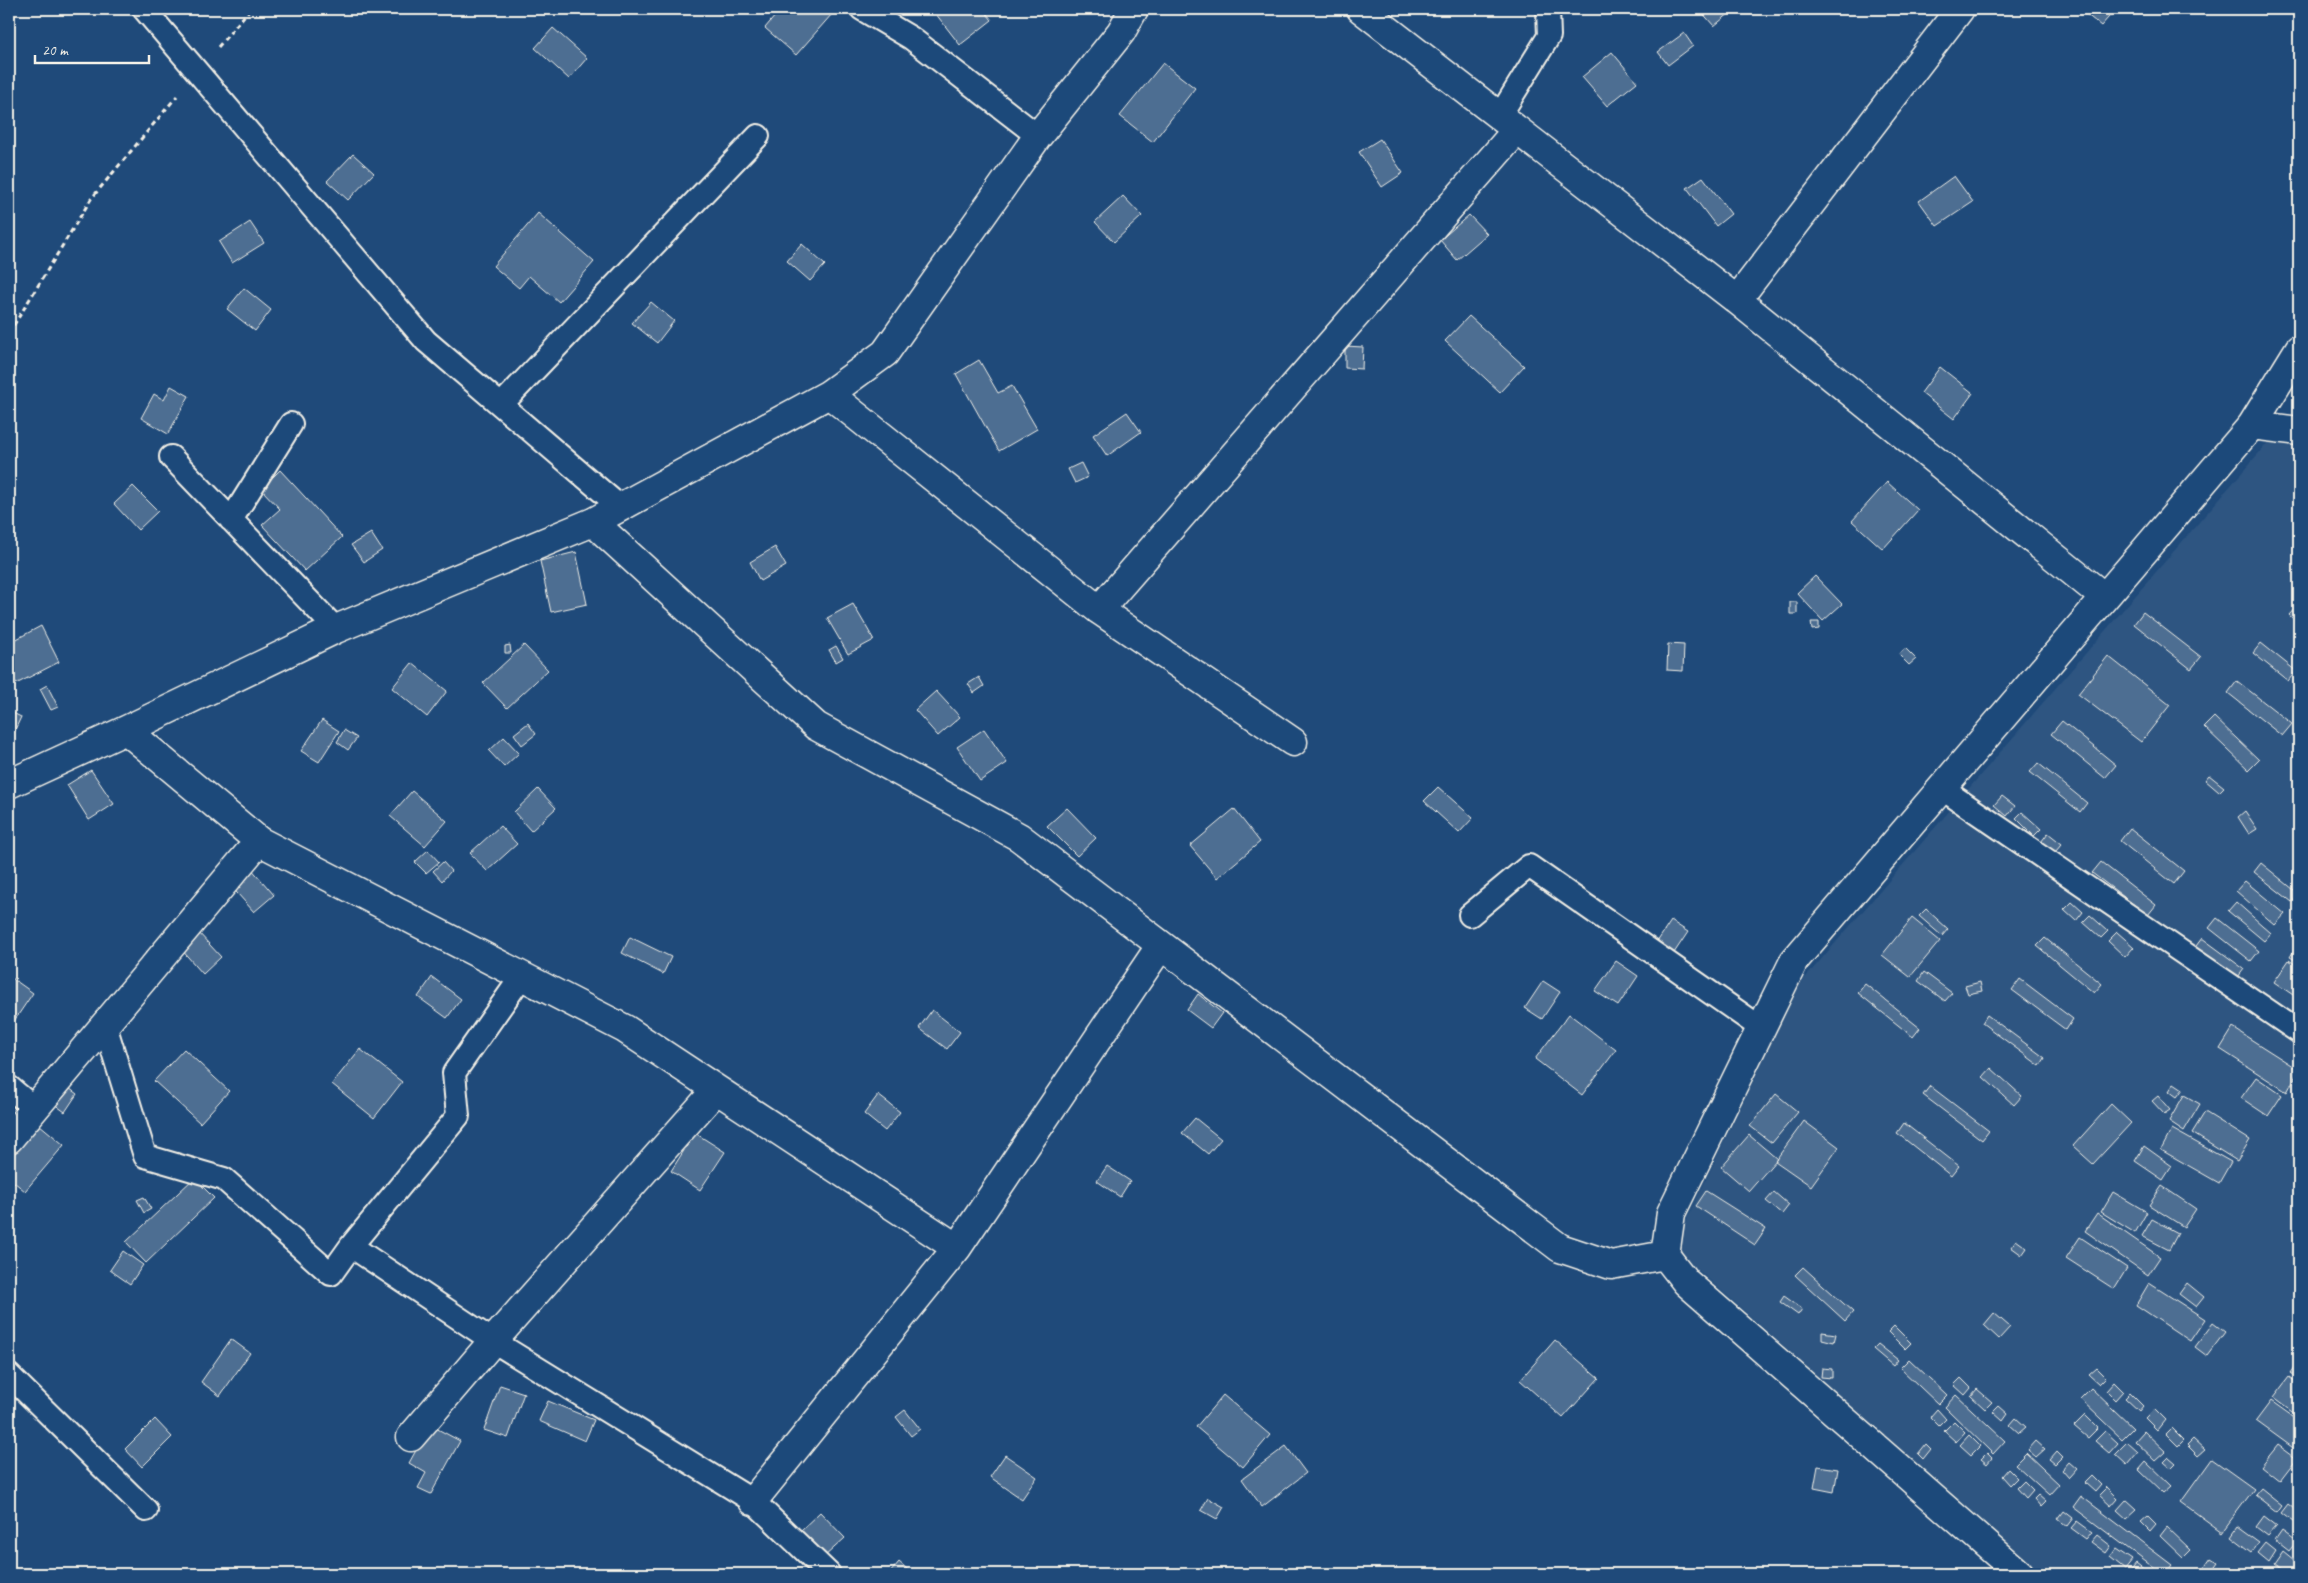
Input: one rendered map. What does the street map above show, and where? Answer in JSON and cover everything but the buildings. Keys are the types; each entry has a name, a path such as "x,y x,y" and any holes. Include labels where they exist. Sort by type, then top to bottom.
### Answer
{"street":[{"path":"9,784 336,629 593,522 619,506 829,394 885,353 1038,136 1121,32 1134,9"},
{"path":"1361,9 1737,300 2104,596"},
{"path":"1737,300 1960,9"},
{"path":"1099,610 1508,124"},
{"path":"2020,1574 1686,1282 1665,1255 1671,1213 1794,961 2252,425 2299,349"},
{"path":"829,394 1099,610 1293,742"},
{"path":"2252,425 2299,431"},
{"path":"593,522 816,726 1019,837 1560,1248 1611,1265 1665,1255"},
{"path":"126,730 259,841 625,1029 956,1248"},
{"path":"9,1139 259,841"},
{"path":"753,1501 956,1248 1160,944"},
{"path":"410,1436 492,1340 716,1090"}],"lane":[{"path":"144,9 426,341 619,506"},
{"path":"862,9 911,38 1038,136"},
{"path":"1508,124 1549,36 1548,9"},
{"path":"501,405 758,136"},
{"path":"231,520 291,424"},
{"path":"171,457 336,629"},
{"path":"1941,788 2299,1032"},
{"path":"1470,916 1529,866 1760,1028"},
{"path":"105,1025 145,1156 224,1179 331,1274 351,1246 458,1116 454,1073 522,976"},
{"path":"9,1087 34,1108"},
{"path":"351,1246 492,1340 753,1501 830,1574"},
{"path":"9,1375 146,1510"}],"path":[{"path":"9,333 92,199 250,9"}],"shaded area":[{"path":"2289,418 2299,425 2299,1574 2041,1574 1673,1248 1799,985"}]}
